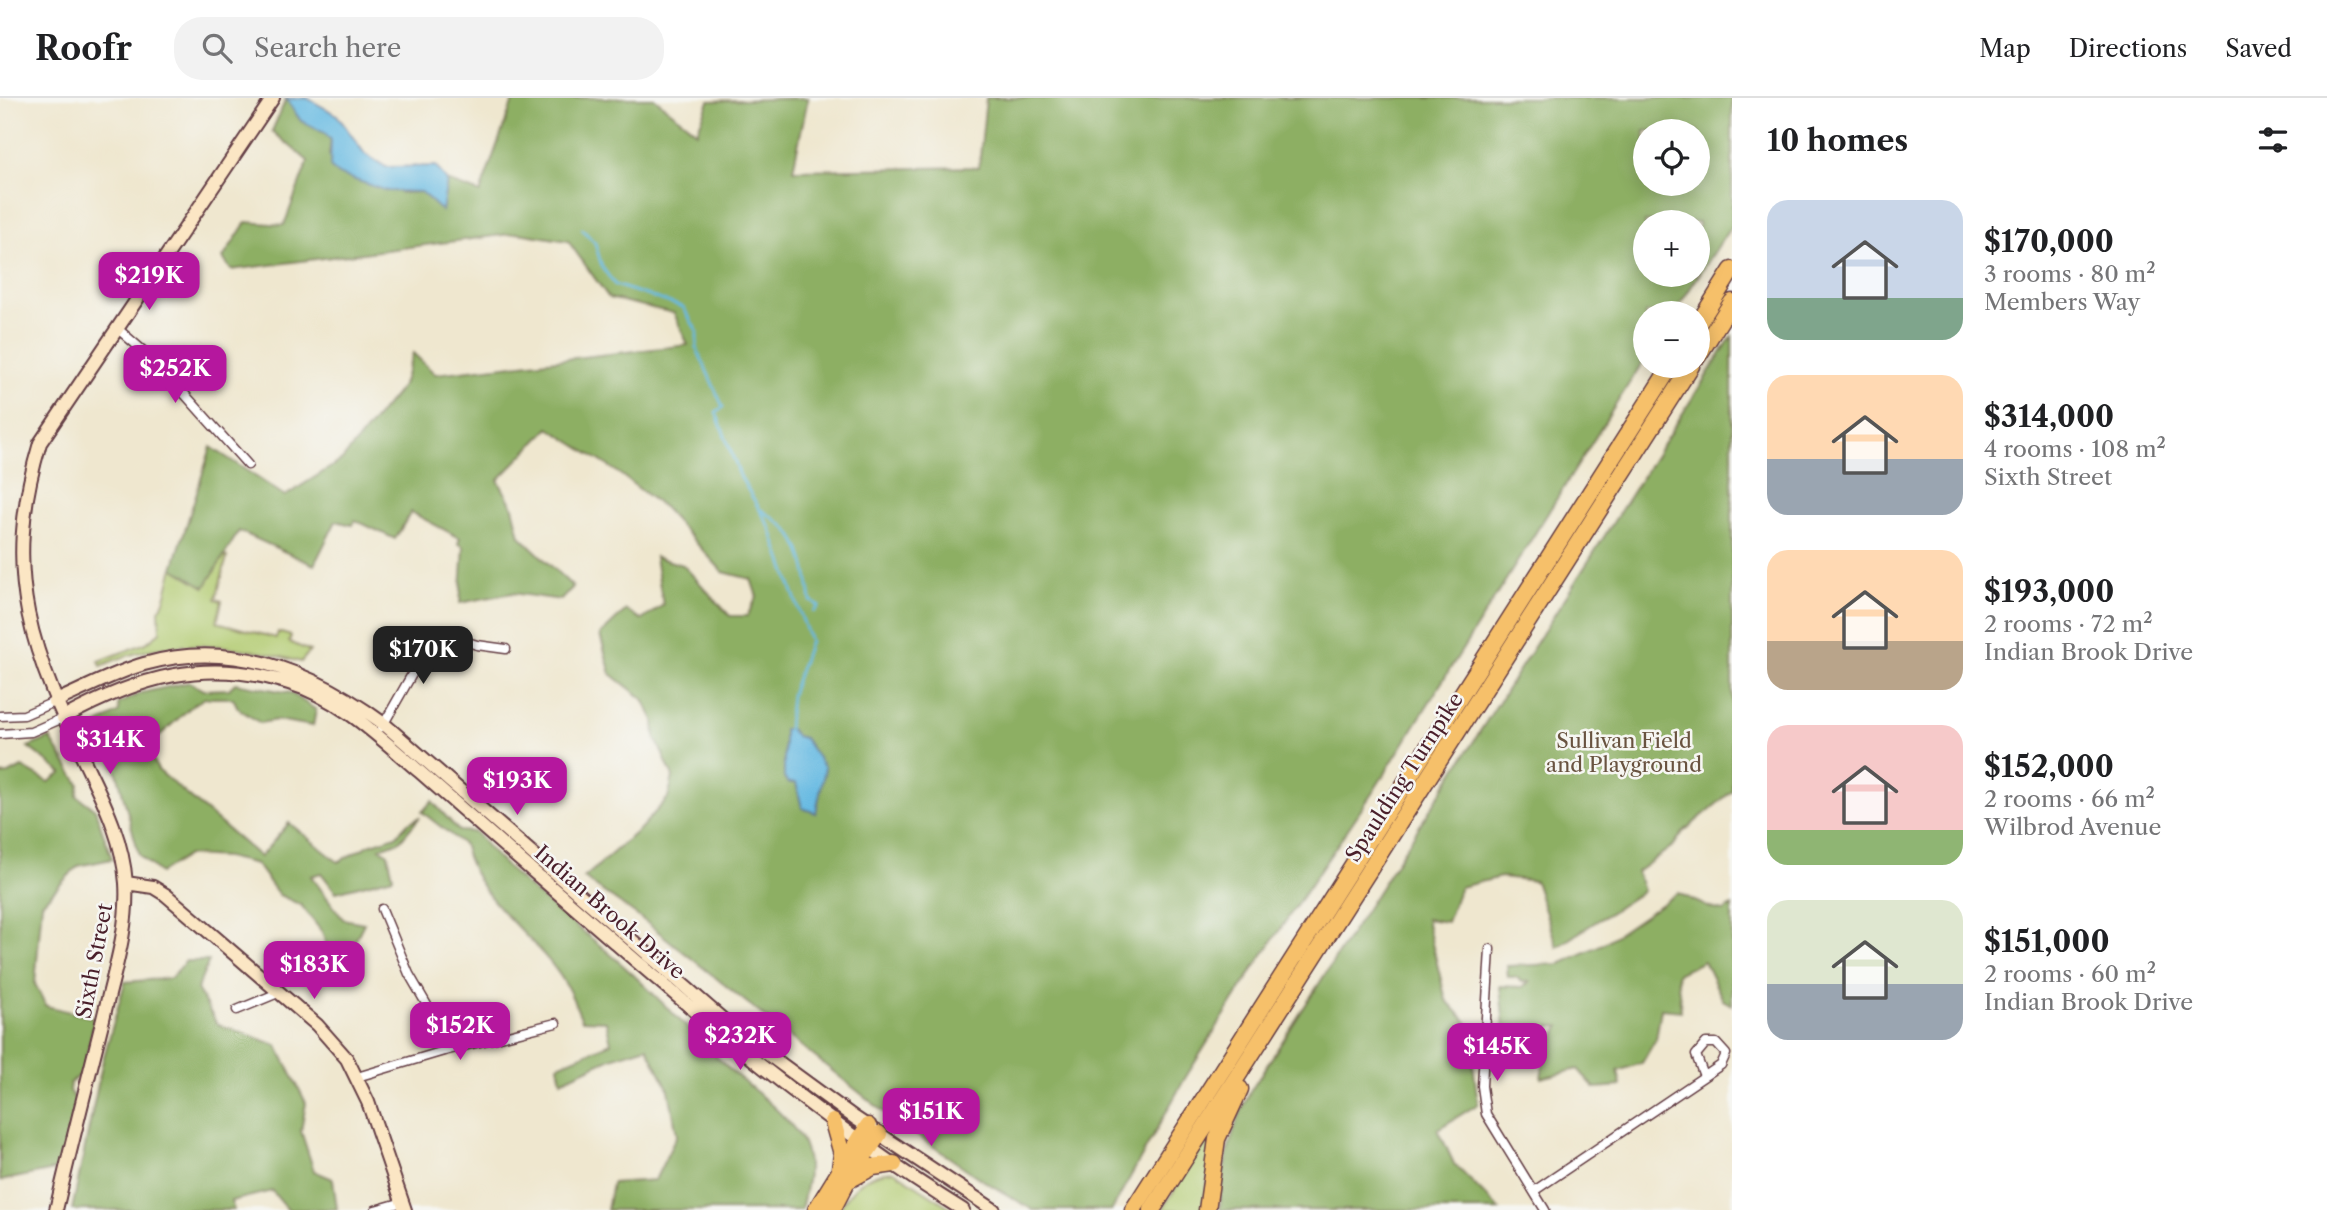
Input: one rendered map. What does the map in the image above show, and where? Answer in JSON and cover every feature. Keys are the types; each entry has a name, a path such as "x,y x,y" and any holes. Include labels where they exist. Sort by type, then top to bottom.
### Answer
{"highway":[{"path":"1710,305 1732,270"},
{"path":"1710,337 1732,302"},
{"name":"Spaulding Turnpike","path":"1133,1210 1663,378"},
{"name":"Spaulding Turnpike","path":"1152,1210 1683,378"},
{"path":"1207,1210 1217,1139 1267,1031"},
{"path":"832,1210 844,1175 842,1154 833,1122"},
{"path":"816,1210 869,1137"},
{"path":"844,1175 894,1164"}],"main road":[{"name":"Sixth Street","path":"56,1210 120,944 126,883 115,829 30,650 16,609 12,568 15,523 24,480 40,443 273,98"},
{"name":"Indian Brook Drive","path":"54,702 142,664 173,658 216,655 259,660 301,674 340,693 745,1054 833,1122 869,1137 994,1210"},
{"name":"Indian Brook Drive","path":"63,718 144,681 178,673 220,671 262,676 306,689 338,706 380,730 714,1013 869,1137 894,1164 963,1210"},
{"path":"126,883 159,889 333,1042 358,1077 404,1206"}],"street":[{"path":"118,329 155,361 248,465"},
{"path":"380,730 436,632 477,645 506,649"},
{"path":"0,716 24,715 54,702"},
{"path":"0,734 31,732 63,718"},
{"path":"382,909 409,974 431,1012 444,1051"},
{"path":"1490,949 1482,1086 1486,1115 1545,1210"},
{"path":"237,1010 278,993"},
{"path":"358,1077 444,1051 556,1023"},
{"path":"1534,1191 1704,1076"},
{"path":"375,1210 404,1206"}],"green space":[{"path":"514,98 654,98 697,132 709,101 808,98 793,170 979,167 986,98 1732,98 1732,225 1710,258 1710,210 1633,210 1633,287 1691,287 1682,301 1633,301 1633,377 1373,792 1252,971 1184,1080 1112,1210 1033,1210 979,1178 885,1113 646,922 584,878 640,829 668,798 673,777 655,737 654,720 643,699 611,674 600,635 626,610 642,620 663,605 655,557 683,565 730,616 747,616 757,597 751,579 723,572 664,508 616,471 549,428 498,480 513,507 520,536 573,587 561,600 512,593 460,603 464,547 458,543 460,538 411,512 395,539 355,520 352,525 336,521 314,565 239,531 205,587 173,568 211,447 285,496 342,460 403,385 413,353 435,374 688,345 674,313 609,298 568,241 518,233 231,270 223,258 246,222 284,225 308,161 272,131 286,99 301,121 325,133 331,140 329,155 401,193 421,192 442,210 447,181 480,193"},
{"name":"Sullivan Field and Playground","path":"1732,336 1732,791 1683,832 1674,845 1637,872 1643,891 1557,947 1535,881 1501,877 1460,887 1447,922 1426,919 1446,1000 1468,1023 1478,1104 1438,1129 1454,1164 1500,1210 1220,1210 1222,1179 1228,1150 1250,1092 1705,378 1710,378 1710,371"},
{"path":"224,556 227,557 216,599 222,601 217,622 276,638 278,632 291,636 289,642 310,651 301,662 250,650 200,645 151,650 101,666 99,661 146,643 160,632 159,610 166,596 173,568 204,587"},
{"path":"190,682 203,690 229,689 235,683 291,693 316,710 313,726 277,720 260,723 238,708 233,698 205,698 193,705 156,739 150,754 158,770 260,857 289,823 338,862 369,845 396,836 408,823 420,817 400,841 380,848 388,854 393,877 336,892 321,873 311,876 343,919 364,923 355,941 361,959 358,975 315,961 326,944 322,932 301,905 279,895 256,864 226,857 188,855 160,873 139,855 118,776 97,725 119,712 118,704 141,693"},
{"path":"50,738 79,784 77,796 95,809 112,859 78,866 42,903 35,984 46,1006 95,1018 83,1072 70,1083 69,1091 77,1101 59,1169 0,1181 0,775 9,774 22,767 49,782 62,773 28,747"},
{"path":"432,801 459,831 475,832 507,867 631,973 724,1064 789,1122 803,1143 808,1160 808,1176 801,1210 607,1210 612,1183 655,1180 677,1135 669,1090 647,1047 611,1058 561,1081 558,1065 611,1043 606,1021 582,1020 566,985 551,964 480,883 464,845 422,812"},
{"path":"1678,893 1710,908 1724,911 1732,906 1732,1005 1723,1000 1704,961 1677,974 1681,1011 1661,1009 1656,1039 1642,1063 1618,1071 1621,1086 1595,1088 1578,1069 1541,1078 1543,1064 1560,1026 1504,1027 1500,986 1522,987 1531,981 1522,982 1516,977 1508,977 1507,966 1560,964 1603,944"},
{"path":"186,961 209,961 197,989 217,1024 277,1045 306,1103 301,1131 314,1171 333,1179 337,1209 288,1210 272,1191 231,1201 234,1210 72,1210 103,1060 125,982 171,978"},
{"path":"1216,1123 1203,1210 1162,1210"},
{"path":"894,1171 954,1210 839,1210 861,1182 884,1172"}],"water":[{"path":"307,98 337,115 365,154 386,167 436,166 447,181 442,211 421,192 387,191 338,174 330,167 331,140 325,133 301,121 286,99"},
{"path":"784,729 790,729 796,736 804,738 825,768 816,813 802,808 796,783 788,783 784,778"}],"waterway":[{"path":"582,229 595,243 602,267 615,285 683,307 697,331 697,349 723,407 716,412 740,476 770,527 810,641 791,695 788,729"},
{"path":"762,510 785,527 797,543 804,562 811,601 819,606 814,612"}]}
